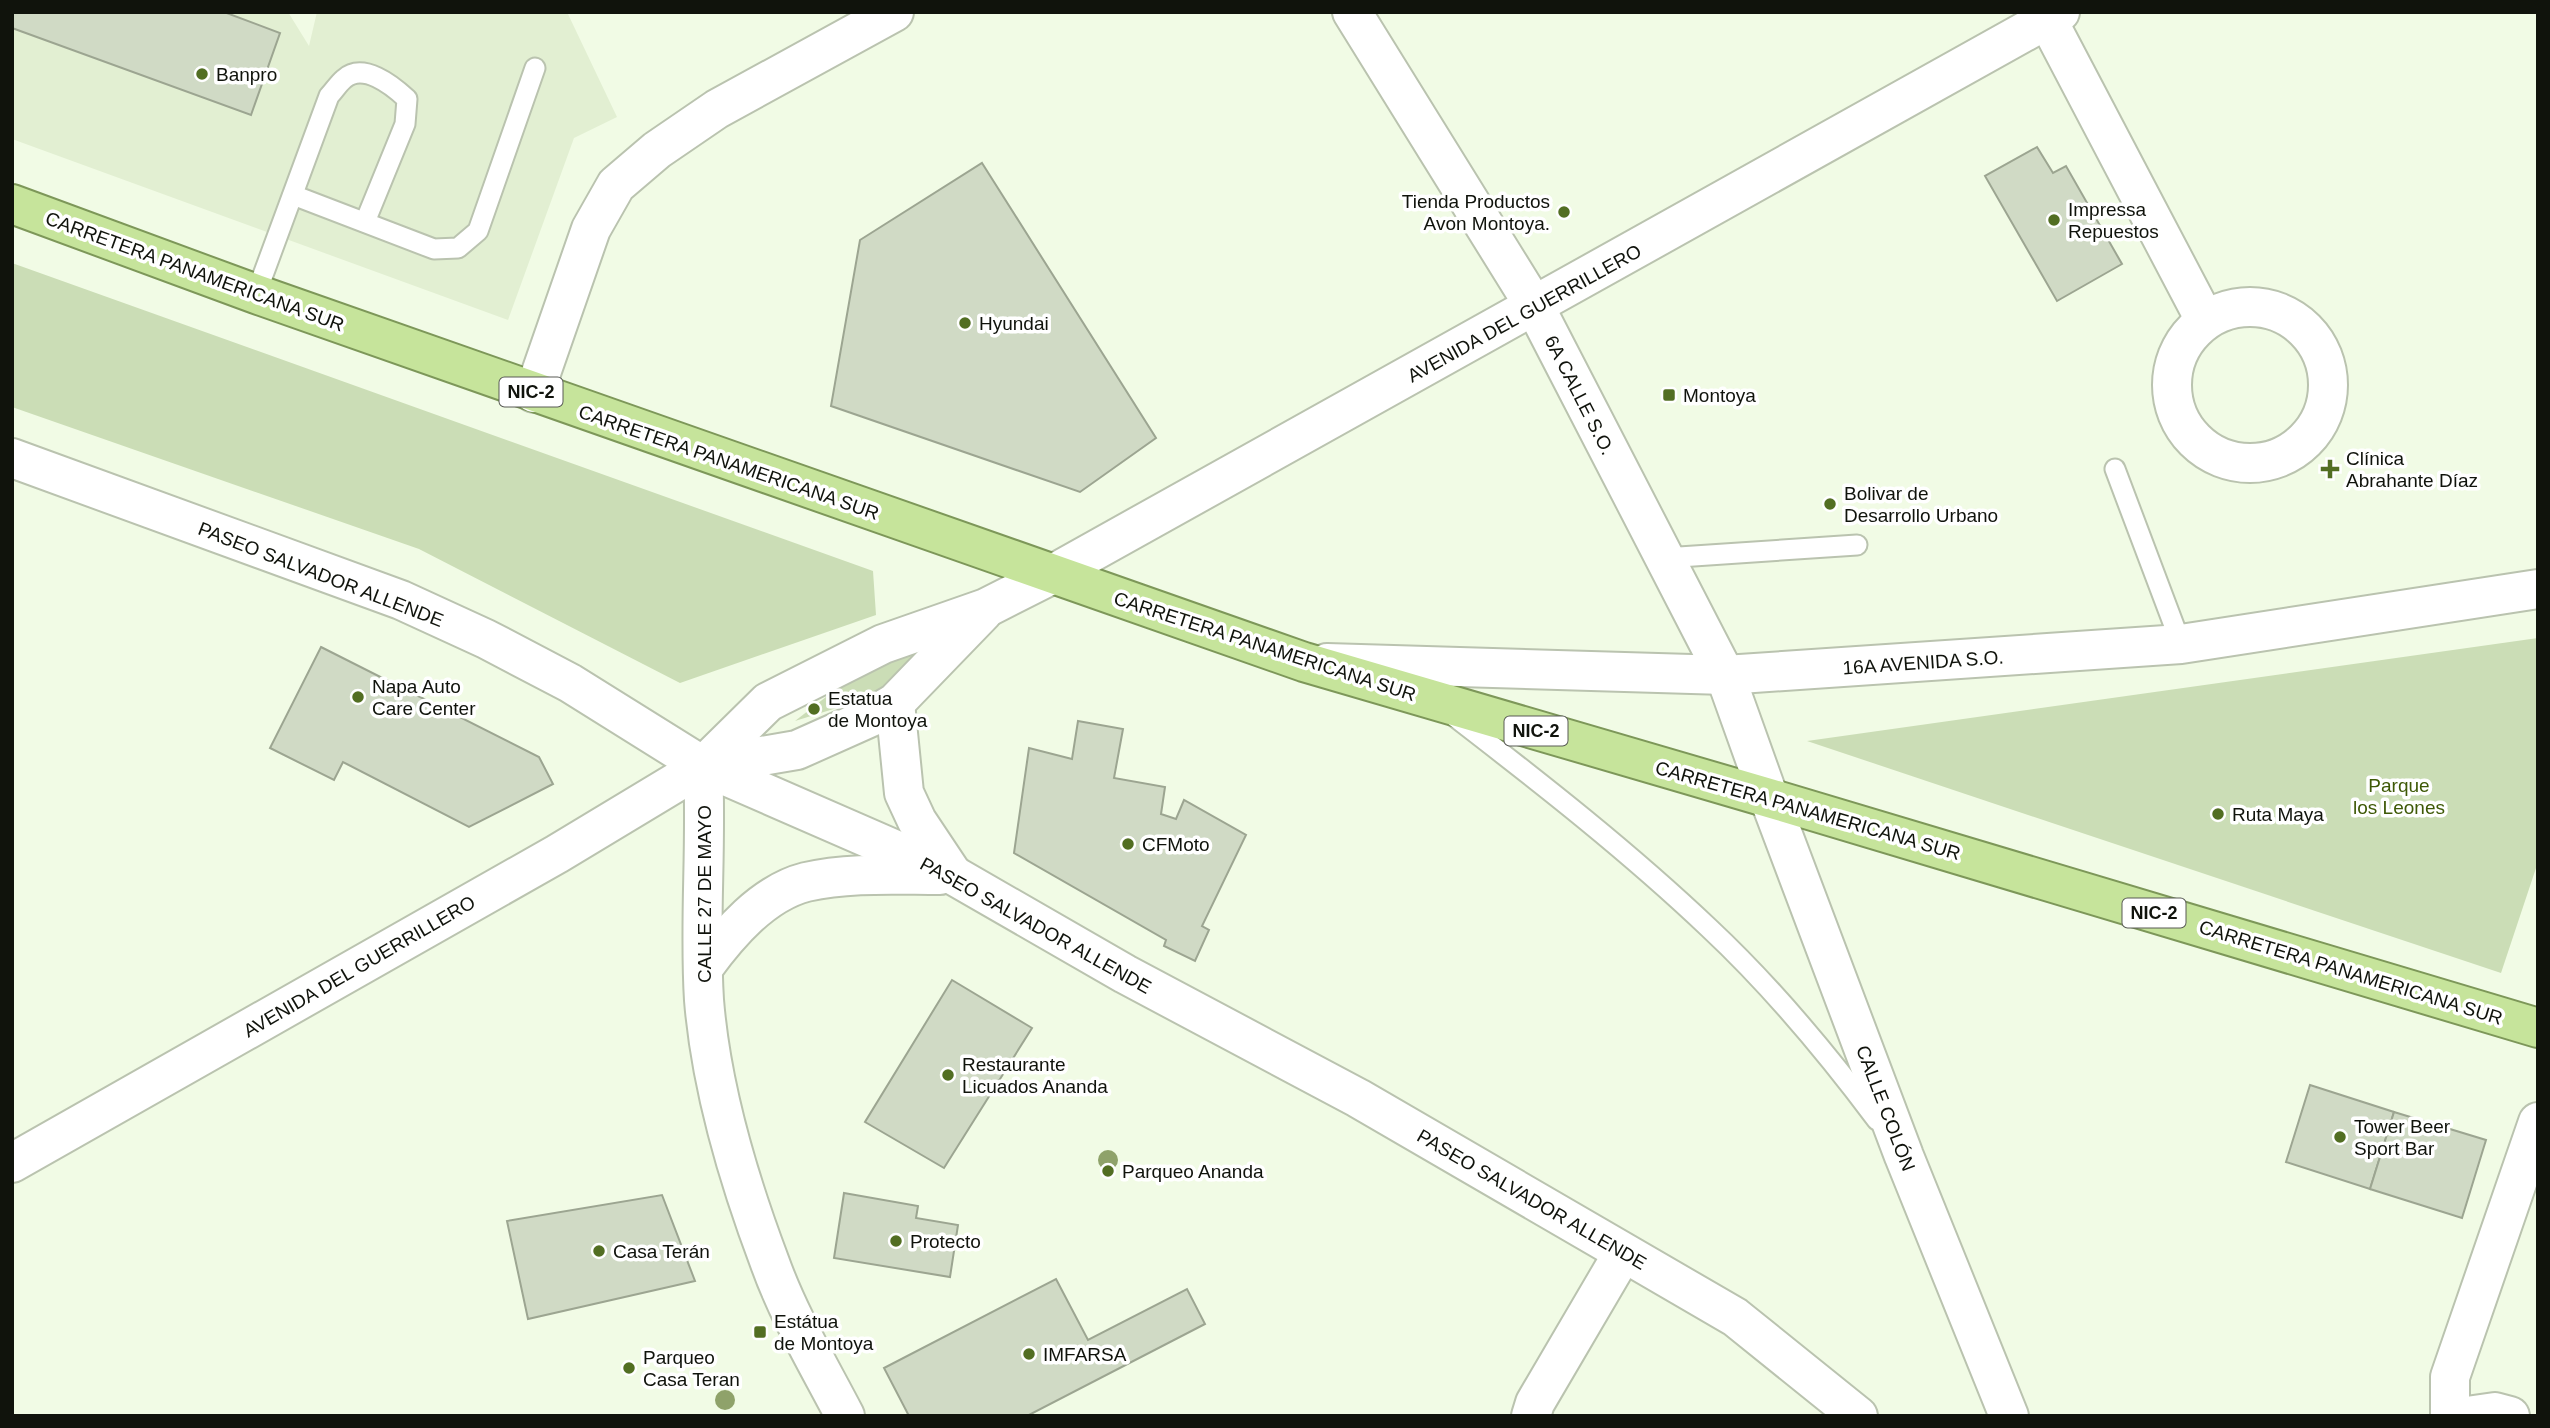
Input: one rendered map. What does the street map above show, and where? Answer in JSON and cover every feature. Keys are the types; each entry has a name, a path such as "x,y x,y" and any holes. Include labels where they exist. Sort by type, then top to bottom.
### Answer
{"highway":[{"name":"CARRETERA PANAMERICANA SUR","path":"12,204 256,295 1304,662 2538,1028"}],"street":[{"path":"534,393 591,229 616,186 657,149 717,109 894,12"},
{"name":"6A CALLE S.O.","path":"1352,12 1535,307 1725,675 1769,798"},
{"path":"2050,15 2205,320"},
{"name":"AVENIDA DEL GUERRILLERO","path":"12,1163 556,854 703,766 768,702 883,644 986,608 1051,575 1535,307 2050,15"},
{"path":"2255,306 2280,312 2302,326 2319,346 2328,370 2328,396 2320,421 2305,442 2283,456 2258,464 2232,462 2209,452 2189,435 2176,412 2171,387 2175,361 2186,338 2205,320 2228,309 2255,306"},
{"name":"PASEO SALVADOR ALLENDE","path":"12,458 401,600 486,639 570,683 703,766 953,875 1125,974 1358,1098 1735,1317 1858,1416"},
{"name":"16A AVENIDA S.O.","path":"1304,662 1725,675 2181,644 2538,589"},
{"name":"AVENIDA DEL GUERRILLERO","path":"703,766 797,750 895,703 986,608"},
{"path":"895,703 904,793 918,821 953,875"},
{"name":"CALLE 27 DE MAYO","path":"703,766 706,821 701,901 704,1000 715,1070 733,1153 770,1264 792,1314 845,1416"},
{"name":"CALLE COLÓN","path":"1769,798 1904,1156 2009,1416"},
{"path":"704,967 723,941 762,905 804,883 854,876 953,875"},
{"path":"2450,1416 2450,1377 2538,1122"},
{"path":"1531,1416 1535,1403 1623,1253"},
{"path":"2468,1416 2495,1412 2510,1416"}],"lane":[{"path":"293,195 434,248 458,248 478,231 536,68"},
{"path":"256,295 330,96 345,77 364,73 390,83 407,99 405,124 365,222"},
{"path":"2115,469 2181,644"},
{"path":"1664,558 1857,545"},
{"path":"1435,701 1567,803 1710,929 1797,1021 1852,1086 1904,1156"}],"shaded area":[{"path":"12,12 288,12 309,46 317,12 567,12 617,117 574,138 508,320 12,139"}],"green space":[{"path":"12,263 873,571 876,615 680,683 419,549 12,407"},
{"name":"Parque los Leones","path":"2538,638 2538,862 2501,973 1807,741"},
{"path":"931,647 888,692 795,721 862,669"}],"building":[{"name":"Banpro","path":"12,12 224,12 280,33 251,115 12,28"},
{"name":"Impressa Repuestos","path":"2037,147 2053,173 2066,166 2122,264 2057,301 1985,176"},
{"name":"Hyundai","path":"982,163 1156,438 1080,492 831,406 860,240"},
{"name":"Napa Auto Care Center","path":"321,647 539,757 553,784 469,827 343,762 334,780 270,748"},
{"name":"CFMoto","path":"1078,721 1123,729 1114,778 1165,787 1161,814 1176,819 1184,800 1246,835 1202,926 1209,930 1195,961 1164,946 1166,940 1014,853 1029,748 1072,759"},
{"name":"Restaurante Licuados Ananda","path":"952,980 1032,1028 944,1168 865,1122"},
{"name":"Tower Beer Sport Bar","path":"2310,1085 2394,1112 2370,1189 2286,1162"},
{"path":"2394,1112 2486,1140 2462,1218 2370,1189"},
{"name":"Protecto","path":"844,1193 918,1206 916,1218 958,1225 950,1277 834,1258"},
{"name":"Casa Terán","path":"662,1195 695,1281 528,1319 507,1221"},
{"name":"IMFARSA","path":"1056,1279 1088,1340 1187,1289 1205,1324 1027,1416 909,1416 884,1368"}],"place":[{"name":"Banpro","path":"202,74"},
{"name":"Tienda Productos Avon Montoya.","path":"1564,212"},
{"name":"Impressa Repuestos","path":"2054,220"},
{"name":"Hyundai","path":"965,323"},
{"name":"Montoya","path":"1669,395"},
{"name":"Clínica Abrahante Díaz","path":"2330,469"},
{"name":"Bolivar de Desarrollo Urbano","path":"1830,504"},
{"name":"Napa Auto Care Center","path":"358,697"},
{"name":"Estatua de Montoya","path":"814,709"},
{"name":"Ruta Maya","path":"2218,814"},
{"name":"CFMoto","path":"1128,844"},
{"name":"Restaurante Licuados Ananda","path":"948,1075"},
{"name":"Tower Beer Sport Bar","path":"2340,1137"},
{"name":"Parqueo Ananda","path":"1108,1171"},
{"name":"Protecto","path":"896,1241"},
{"name":"Casa Terán","path":"599,1251"},
{"name":"Estátua de Montoya","path":"760,1332"},
{"name":"IMFARSA","path":"1029,1354"},
{"name":"Parqueo Casa Teran","path":"629,1368"}]}
